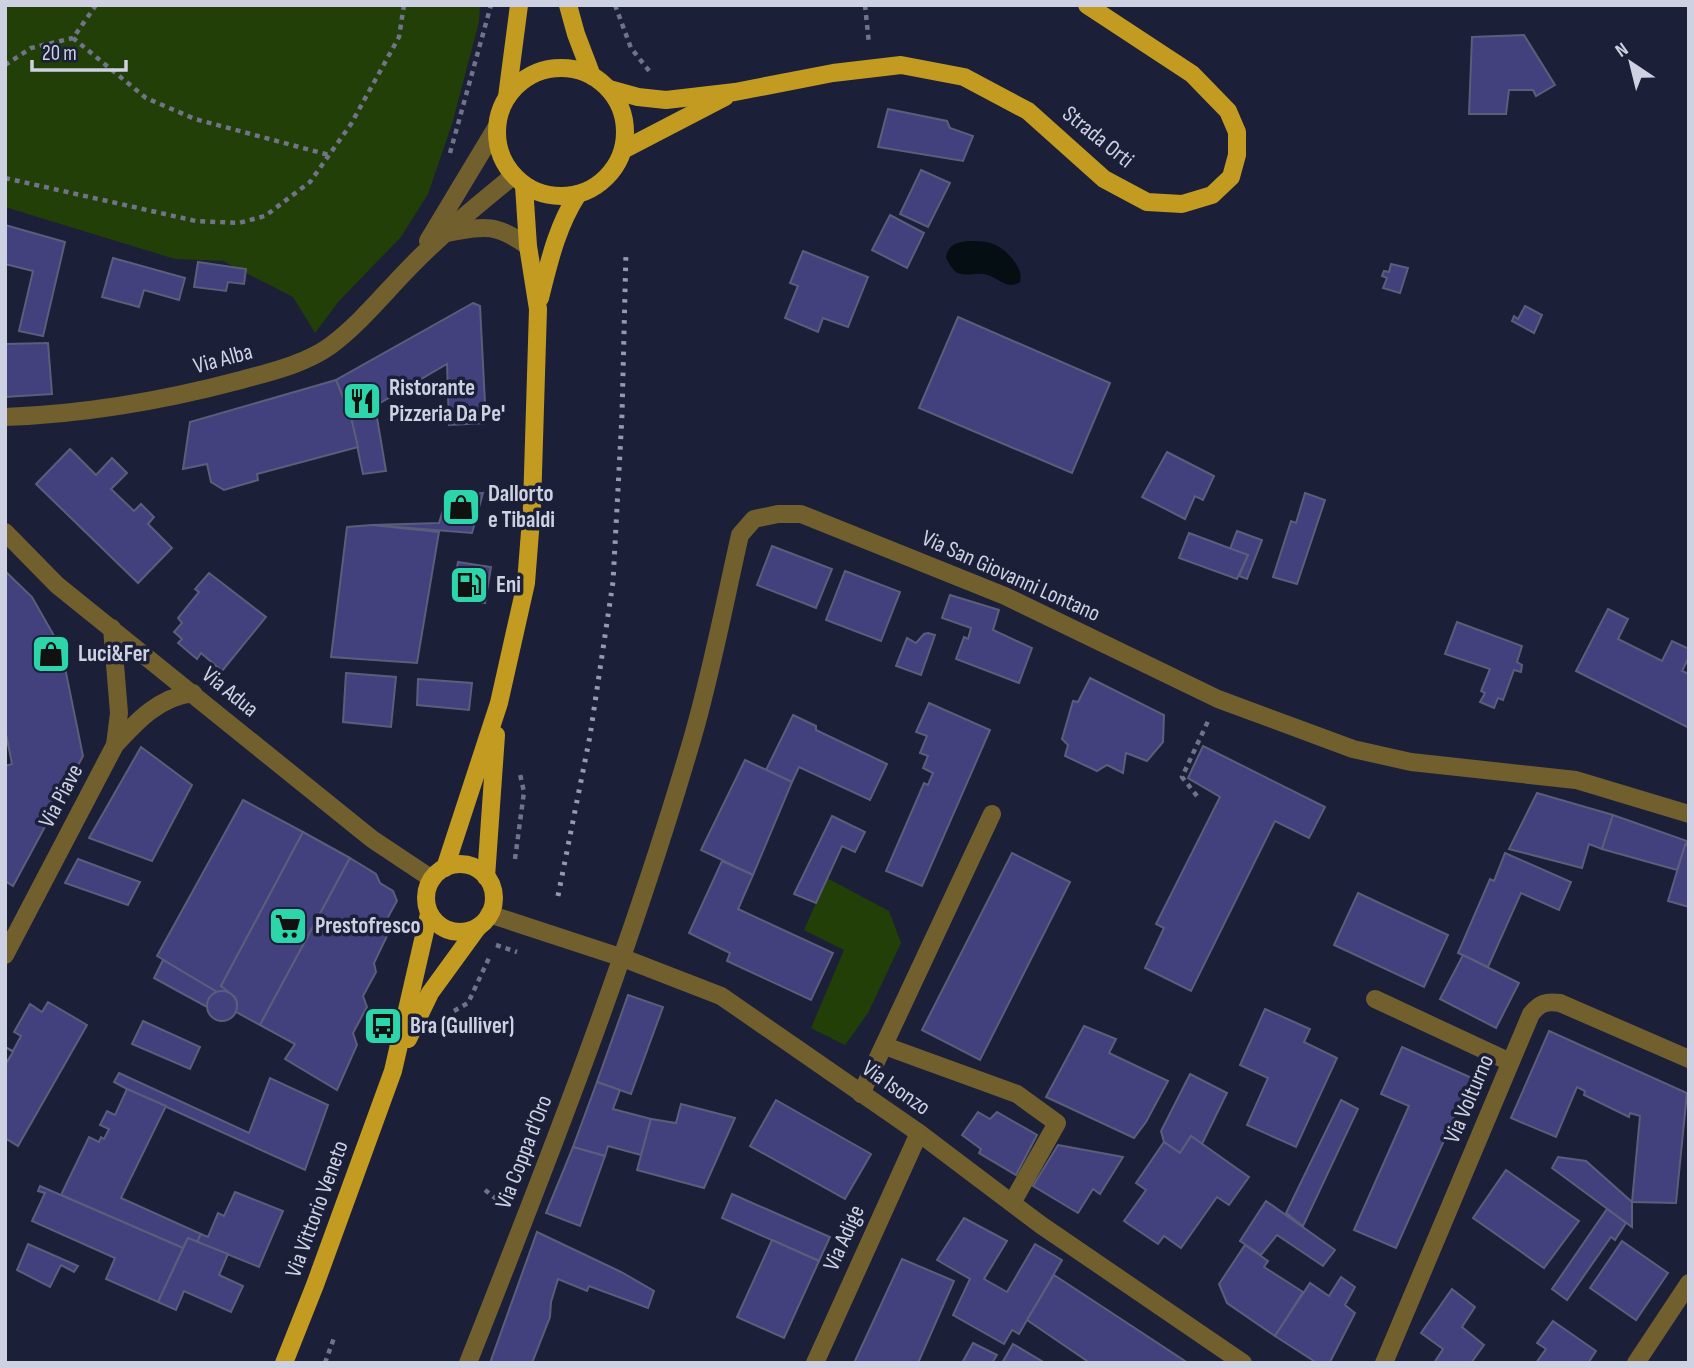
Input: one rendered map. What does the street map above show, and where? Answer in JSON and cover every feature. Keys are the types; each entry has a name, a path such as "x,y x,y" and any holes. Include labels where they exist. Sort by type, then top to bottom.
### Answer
{"main road":[{"path":"507,97 519,5"},
{"path":"568,5 593,76"},
{"name":"Strada Orti","path":"609,89 638,97 666,100 735,92 901,65 964,77 1028,111 1104,179 1147,202 1182,204 1212,195 1231,177 1237,155 1237,132 1228,111 1192,74 1087,5"},
{"path":"555,68 574,69 593,76 609,89 620,107 625,128 623,150 613,170 598,185 578,194 560,197 541,194 519,181 500,154 496,128 499,112 519,83 536,73 555,68"},
{"name":"Strada Orti","path":"623,150 735,92"},
{"path":"439,873 467,865 477,869 492,887 494,898 483,920 467,931 456,932 436,923 429,914 426,893 439,873 499,703 526,583 538,309 519,181"},
{"path":"538,309 554,243 578,194"},
{"path":"486,877 499,703"},
{"name":"Via Vittorio Veneto","path":"393,1071 429,914"},
{"name":"Via Vittorio Veneto","path":"284,1363 393,1071 430,993 483,920"}],"street":[{"name":"Via Alba","path":"415,261 456,198 496,128"},
{"name":"Via Alba","path":"5,417 91,412 194,393 265,373 328,348 349,330 415,261 447,233 519,181"},
{"path":"447,233 488,227 506,231 528,246"},
{"name":"Via San Giovanni Lontano","path":"623,958 694,734 740,535 754,519 778,514 801,514 1005,596 1218,699 1353,749 1411,762 1576,780 1689,814"},
{"name":"Via Adua","path":"5,532 57,585 372,839 439,873"},
{"path":"112,628 119,713 115,745"},
{"name":"Via Piave","path":"5,955 115,745 138,720 163,702 193,693"},
{"path":"862,1094 992,814"},
{"name":"Via Isonzo","path":"483,920 623,958 721,996 919,1133 1041,1225 1243,1363"},
{"name":"Via Coppa d'Oro","path":"468,1363 623,958"},
{"path":"1375,999 1510,1062"},
{"name":"Via Volturno","path":"1384,1363 1510,1062 1531,1014 1538,1005 1560,1003 1689,1059"},
{"path":"885,1046 1017,1094 1057,1123 1012,1203"},
{"name":"Via Adige","path":"815,1363 919,1133"},
{"path":"1636,1363 1689,1283"}],"path":[{"path":"5,65 31,48 73,38 96,5"},
{"path":"5,178 196,221 239,223 265,216 310,182 351,124 399,37 405,7 399,5"},
{"path":"447,163 491,5"},
{"path":"615,5 631,48 648,71 654,74"},
{"path":"865,5 869,46"},
{"path":"73,38 146,98 195,119 329,155"},
{"path":"1197,796 1182,777 1218,699"},
{"path":"325,1363 334,1338"}],"green space":[{"path":"5,5 480,5 479,22 452,124 428,194 401,237 339,301 315,333 293,297 223,261 175,259 5,207"},
{"path":"827,878 889,911 901,943 868,1013 845,1045 811,1028 844,950 804,930"}],"shaded area":[{"path":"984,241 1005,251 1019,268 1020,282 1010,285 989,275 956,272 946,258 947,253 954,245"}],"building":[{"path":"1524,35 1555,85 1536,96 1533,90 1509,90 1506,114 1469,114 1472,37"},
{"path":"888,109 947,121 950,128 973,136 963,161 878,147"},
{"path":"921,170 950,183 928,227 900,214"},
{"path":"890,215 924,233 907,268 872,250"},
{"path":"5,225 65,242 43,336 19,331 33,271 5,264"},
{"path":"803,251 868,277 848,327 823,318 818,332 785,318 798,286 790,283"},
{"path":"113,258 185,278 179,300 144,290 139,307 102,297"},
{"path":"198,262 246,269 244,284 228,282 226,291 194,287"},
{"path":"1391,264 1408,268 1400,293 1383,288 1387,278 1382,276 1384,271 1389,272"},
{"path":"473,303 480,306 486,423 449,425 447,364 375,406 386,471 363,474 351,417 336,380"},
{"path":"1525,306 1542,315 1534,333 1512,321 1514,316 1518,319"},
{"path":"958,317 1110,383 1072,473 919,408"},
{"path":"48,343 52,394 5,397 5,344"},
{"path":"336,380 351,417 358,447 257,474 258,480 224,490 211,482 207,464 183,469 190,422"},
{"path":"70,449 96,475 112,458 127,473 111,489 134,511 141,504 154,517 148,524 172,548 138,583 36,484"},
{"path":"1167,452 1214,476 1203,500 1195,496 1185,519 1142,497"},
{"path":"483,493 472,533 372,525 439,523 447,497"},
{"path":"1305,493 1325,500 1297,584 1273,577 1291,521 1296,523"},
{"path":"372,525 439,532 417,663 331,657 347,527"},
{"path":"1237,531 1262,540 1247,579 1239,576 1248,555 1230,549"},
{"path":"1189,533 1248,555 1237,579 1179,558"},
{"path":"772,546 832,569 816,608 757,585"},
{"path":"458,562 491,567 485,603 452,597"},
{"path":"5,571 32,597 61,648 83,756 13,886 5,881 5,766 12,764 5,729"},
{"path":"845,571 900,592 881,641 826,620"},
{"path":"209,573 266,617 222,671 201,653 197,659 178,643 182,639 174,632 182,623 178,618 199,592 195,589"},
{"path":"950,595 999,610 993,630 1032,648 1019,683 956,659 964,637 968,639 971,628 942,618"},
{"path":"1608,609 1628,619 1618,639 1662,661 1672,641 1689,649 1689,657 1682,671 1689,674 1689,728 1576,671"},
{"path":"1457,622 1522,646 1517,662 1522,665 1521,672 1514,670 1503,700 1498,698 1494,708 1480,702 1485,693 1481,691 1490,669 1445,654"},
{"path":"928,633 935,635 921,675 896,666 907,638 916,643"},
{"path":"346,673 396,677 391,727 343,722"},
{"path":"1090,678 1164,715 1163,742 1147,761 1126,753 1123,773 1107,765 1097,771 1065,756 1068,745 1062,739 1073,701 1078,702"},
{"path":"418,679 472,683 469,710 417,705"},
{"path":"929,703 990,730 922,886 886,871 924,783 928,785 933,773 923,768 928,756 920,753 927,736 916,732"},
{"path":"793,715 816,726 816,730 887,764 870,800 799,767 792,782 766,770"},
{"path":"1203,746 1325,807 1309,838 1275,821 1191,991 1145,968 1164,928 1156,924 1220,797 1188,778"},
{"path":"141,747 192,785 152,861 89,838"},
{"path":"745,760 792,782 753,875 701,850"},
{"path":"1537,793 1613,815 1602,849 1589,844 1582,868 1509,849"},
{"path":"243,800 303,832 221,986 232,993 217,992 157,956"},
{"path":"1613,815 1687,841 1677,870 1602,849"},
{"path":"832,816 865,832 855,852 842,846 816,903 794,894"},
{"path":"303,832 350,858 260,1025 236,1012 235,997 221,986"},
{"path":"1685,845 1689,846 1689,907 1668,901"},
{"path":"1012,853 1070,882 980,1060 922,1030"},
{"path":"1505,853 1571,882 1559,910 1521,893 1488,967 1458,953 1490,879 1494,881"},
{"path":"350,858 376,874 380,883 393,891 397,901 383,926 387,936 374,963 376,972 363,996 367,1007 353,1033 357,1045 337,1090 285,1059 295,1044 260,1025"},
{"path":"78,859 140,882 128,905 65,883"},
{"path":"722,861 753,875 738,909 833,953 811,1000 727,961 730,953 689,933"},
{"path":"1358,893 1448,935 1424,987 1334,945"},
{"path":"1463,955 1519,983 1496,1028 1440,999"},
{"path":"163,960 217,992 209,998 207,1007 154,978"},
{"path":"222,991 233,995 237,1006 233,1017 222,1021 211,1017 207,1006 211,995"},
{"path":"628,995 663,1007 631,1094 597,1082"},
{"path":"48,1002 87,1025 18,1146 5,1138 5,1065 13,1052 5,1047 13,1051 21,1036 14,1032 30,1004 42,1012"},
{"path":"1265,1009 1310,1029 1304,1042 1337,1058 1296,1147 1247,1125 1268,1078 1240,1065"},
{"path":"143,1021 200,1047 190,1069 132,1044"},
{"path":"1084,1026 1116,1039 1109,1053 1168,1081 1146,1122 1134,1138 1046,1097"},
{"path":"1549,1031 1687,1093 1676,1203 1632,1202 1640,1116 1630,1113 1629,1117 1584,1095 1585,1091 1577,1087 1556,1137 1511,1118"},
{"path":"1402,1047 1472,1078 1396,1248 1354,1230 1409,1106 1381,1094"},
{"path":"119,1073 249,1133 270,1078 328,1105 305,1170 127,1089 114,1082"},
{"path":"1190,1074 1227,1093 1202,1144 1191,1136 1180,1153 1164,1142 1161,1131"},
{"path":"597,1082 620,1090 613,1109 651,1119 641,1155 608,1146 605,1156 573,1147"},
{"path":"127,1089 166,1106 121,1198 201,1234 197,1242 188,1238 183,1248 61,1195 89,1137 99,1142 101,1137 104,1139 109,1129 100,1125 107,1111 115,1115"},
{"path":"776,1100 871,1154 845,1199 750,1146"},
{"path":"1341,1100 1358,1109 1303,1226 1286,1213"},
{"path":"681,1104 735,1118 704,1188 637,1170 651,1119 676,1123"},
{"path":"978,1112 990,1119 997,1112 1037,1135 1016,1175 979,1153 981,1149 962,1135"},
{"path":"1191,1136 1249,1177 1229,1205 1217,1197 1181,1248 1164,1236 1158,1244 1124,1221 1146,1190 1136,1183 1164,1142 1180,1153"},
{"path":"1058,1145 1123,1157 1100,1194 1093,1189 1078,1213 1033,1186"},
{"path":"573,1147 605,1156 580,1226 546,1213"},
{"path":"1558,1157 1586,1161 1632,1202 1632,1227 1552,1168"},
{"path":"1506,1170 1579,1221 1544,1268 1473,1218"},
{"path":"40,1186 183,1248 158,1302 106,1279 115,1258 32,1221 45,1193 38,1191"},
{"path":"235,1192 283,1211 259,1267 197,1242 201,1234 208,1237 218,1213 224,1216"},
{"path":"732,1194 830,1237 819,1261 722,1218"},
{"path":"1266,1201 1335,1250 1323,1266 1277,1235 1261,1255 1240,1241"},
{"path":"1607,1209 1626,1223 1615,1240 1611,1237 1567,1300 1552,1289"},
{"path":"964,1218 1007,1241 984,1279 1007,1292 1035,1244 1062,1260 1019,1334 1012,1330 1004,1344 953,1315 970,1279 937,1260"},
{"path":"537,1232 621,1272 654,1291 648,1308 589,1286 587,1291 558,1279 551,1302 550,1317 532,1363 490,1363"},
{"path":"188,1238 228,1254 219,1275 243,1286 231,1312 184,1291 176,1310 158,1302"},
{"path":"772,1240 819,1261 784,1338 737,1317"},
{"path":"1622,1241 1668,1273 1636,1320 1590,1288"},
{"path":"28,1244 78,1266 74,1272 61,1265 50,1287 17,1270"},
{"path":"1245,1245 1268,1261 1264,1267 1303,1292 1275,1336 1227,1303 1219,1284"},
{"path":"902,1259 954,1281 918,1363 854,1363"},
{"path":"1054,1275 1188,1363 1090,1363 1027,1320"},
{"path":"1341,1277 1355,1287 1345,1305 1355,1313 1330,1362 1317,1363 1275,1336 1310,1283 1329,1296"},
{"path":"1452,1289 1475,1307 1462,1327 1484,1345 1471,1363 1434,1363 1443,1349 1421,1333"},
{"path":"1553,1321 1596,1351 1588,1363 1536,1363 1546,1349 1537,1343"},
{"path":"973,1343 997,1355 992,1363 962,1363"},
{"path":"1013,1344 1045,1363 1002,1363"}],"railway":[{"path":"558,896 590,736 613,582 622,415 626,252"}],"place":[{"name":"Ristorante Pizzeria Da Pe'","path":"362,401"},
{"name":"Dallorto e Tibaldi","path":"461,507"},
{"name":"Eni","path":"469,585"},
{"name":"Luci&Fer","path":"51,654"},
{"name":"Prestofresco","path":"288,926"},
{"name":"Bra (Gulliver)","path":"383,1026"}]}
